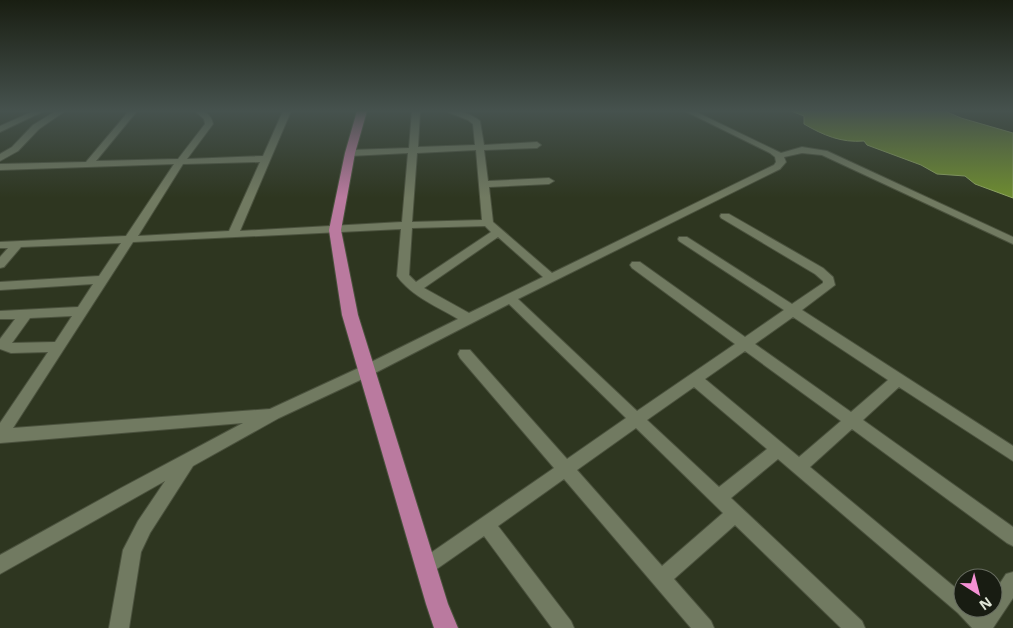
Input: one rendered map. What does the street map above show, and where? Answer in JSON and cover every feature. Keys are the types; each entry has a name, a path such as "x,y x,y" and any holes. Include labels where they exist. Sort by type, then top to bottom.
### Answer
{"main road":[{"path":"354,140 335,230 350,315 446,628"}],"street":[{"path":"0,158 15,149 23,140"},
{"path":"89,164 108,140"},
{"path":"0,436 196,140"},
{"path":"233,234 274,140"},
{"path":"415,140 403,276 415,288 469,318"},
{"path":"479,140 488,223 551,278"},
{"path":"0,565 274,414 368,370 777,166 781,162 779,156 773,151 751,140"},
{"path":"350,153 537,145"},
{"path":"779,156 802,150 824,153 1013,241"},
{"path":"0,167 266,158"},
{"path":"483,184 548,181"},
{"path":"426,567 829,285 830,280 819,271 725,216"},
{"path":"0,245 408,225 488,223"},
{"path":"415,288 498,232"},
{"path":"683,239 1013,454"},
{"path":"0,264 18,244"},
{"path":"636,265 747,343 1013,538"},
{"path":"0,286 102,280"},
{"path":"510,298 855,628"},
{"path":"0,315 82,311"},
{"path":"26,314 6,340 5,346 11,348 58,347"},
{"path":"465,354 704,628"},
{"path":"695,379 953,598"},
{"path":"799,467 899,379"},
{"path":"0,436 274,414"},
{"path":"719,498 778,449"},
{"path":"119,628 132,550 140,532 187,461"},
{"path":"660,579 735,514"},
{"path":"486,525 564,628"},
{"path":"983,626 1013,581"}],"shaded area":[{"path":"845,140 1013,140 1013,198 975,184 965,176 937,174 921,165 867,145 864,141"}]}
